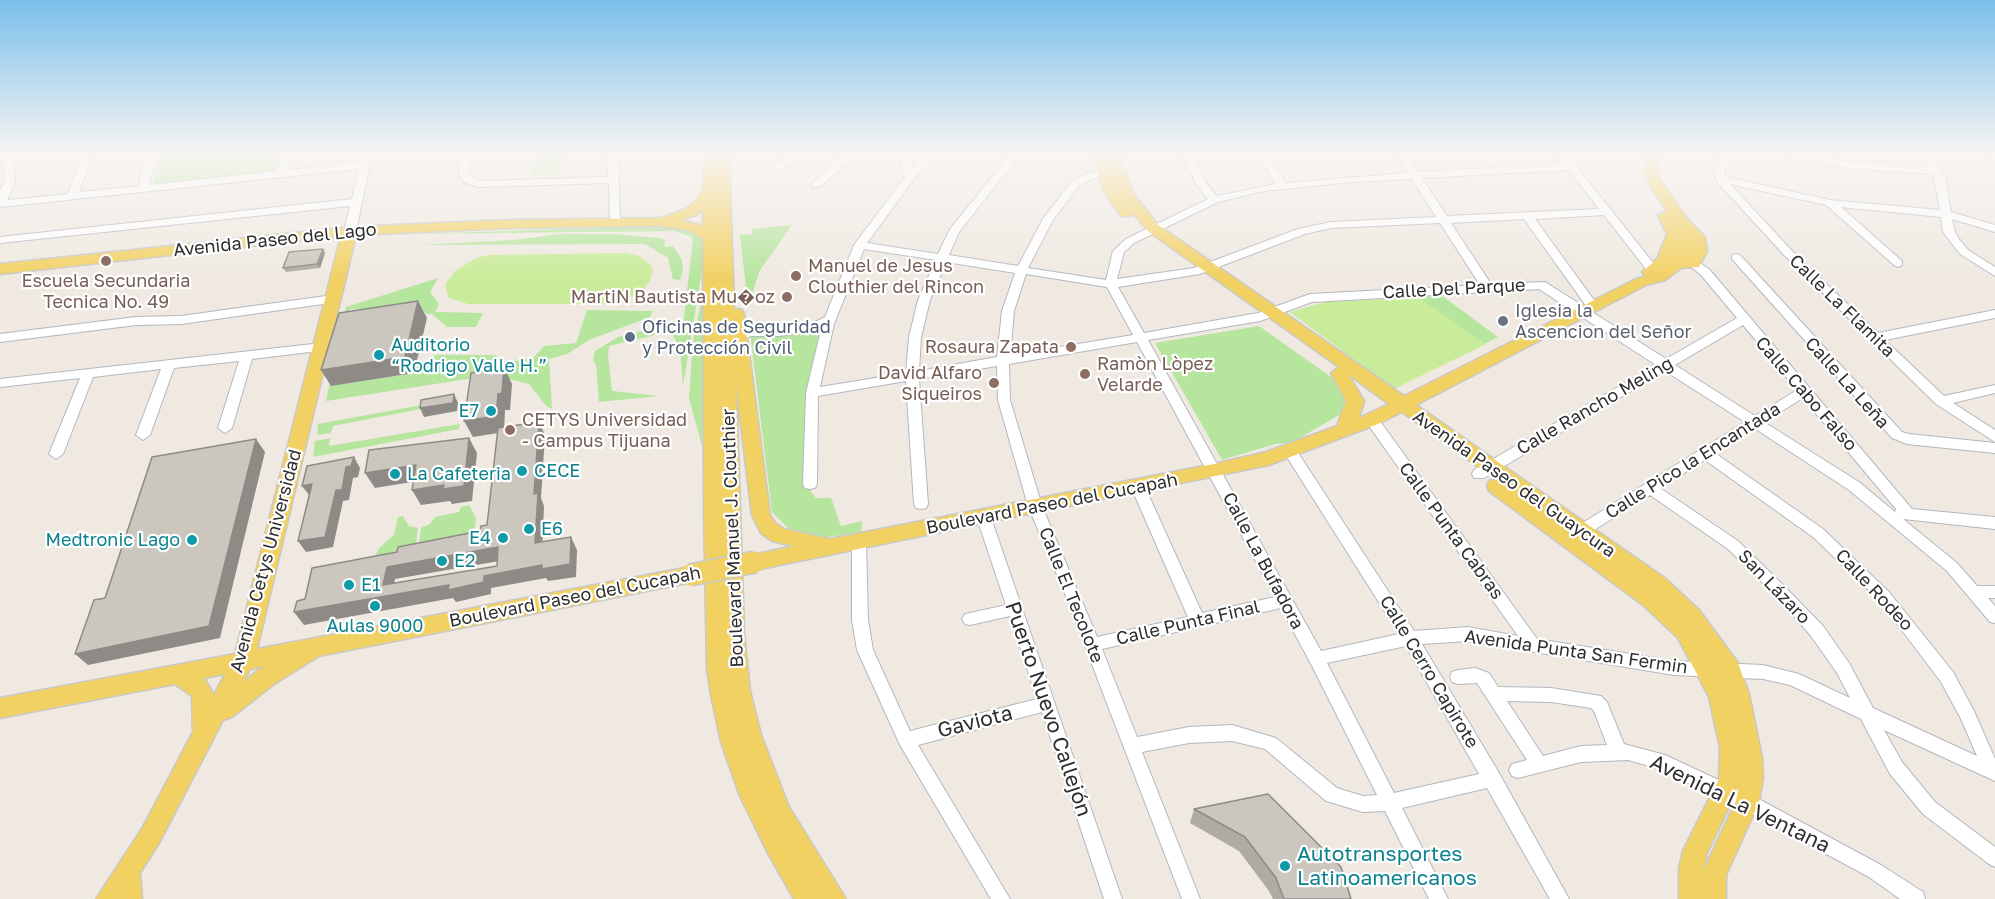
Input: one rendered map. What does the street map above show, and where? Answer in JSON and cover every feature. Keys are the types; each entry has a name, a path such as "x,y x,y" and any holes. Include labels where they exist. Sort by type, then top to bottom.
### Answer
{"main road":[{"path":"659,222 691,212 706,197"},
{"name":"Boulevard Manuel J. Clouthier","path":"710,197 715,572 722,695 732,742 752,796 768,831 808,899"},
{"name":"Boulevard Manuel J. Clouthier","path":"723,197 734,634 740,691 752,743 780,813 808,862 834,899"},
{"name":"Avenida Paseo del Guaycura","path":"1128,197 1149,230 1485,470 1656,604 1685,632 1708,670 1720,697 1731,748 1730,780 1726,793 1695,851 1691,868 1691,899"},
{"path":"1641,282 1667,256 1674,234 1672,226 1654,197"},
{"path":"1641,282 1692,266 1700,251 1700,242 1693,230 1682,220 1666,197"},
{"path":"659,222 692,226 711,237"},
{"name":"Avenida Paseo del Lago","path":"0,269 350,231 659,222"},
{"name":"Avenida Cetys Universidad","path":"108,899 128,873 151,836 244,659 350,231"},
{"path":"725,252 739,337 761,515 768,528 779,536 839,546"},
{"name":"Boulevard Paseo del Cucapah","path":"0,708 244,659 859,543 1214,471 1290,451 1372,420 1641,282"},
{"name":"Avenida Paseo del Guaycura","path":"1266,315 1339,373 1396,407"},
{"path":"1339,373 1355,401 1352,414 1343,431"},
{"name":"Avenida Paseo del Guaycura","path":"1485,470 1581,531 1678,601 1707,634 1730,670 1738,694 1751,758 1752,778 1747,802 1714,875 1714,899"},
{"path":"207,730 266,677 320,646"},
{"path":"173,673 198,686 203,696 207,730"},
{"path":"128,873 130,899"}],"street":[{"path":"0,203 62,197"},
{"path":"350,231 356,197"},
{"path":"614,197 615,222"},
{"path":"810,484 812,393 829,320 861,245 896,197"},
{"path":"921,504 912,377 915,337 924,300 941,257 954,231 981,197"},
{"name":"Calle El Tecolote","path":"1065,197 1048,219 1021,271 1008,311 1003,360 1004,400 1035,506 1191,899"},
{"path":"1111,284 1119,251 1149,230 1214,200 1227,197"},
{"path":"1429,197 1487,287"},
{"path":"1596,197 1653,270"},
{"name":"Calle La Flamita","path":"1738,197 1789,254 1941,401 1995,437"},
{"path":"1803,197 1830,203 1946,214 1995,228"},
{"path":"1942,197 1949,232 1954,241 1964,252 1995,272"},
{"path":"0,240 355,202"},
{"path":"1830,203 1898,263"},
{"path":"861,245 1111,284 1203,269 1302,231 1331,225 1609,212"},
{"path":"1527,216 1588,309"},
{"name":"Calle La Leña","path":"1736,257 1780,309 1897,435 1907,440 1995,448"},
{"name":"Calle Cabo Falso","path":"1692,266 1743,320 1908,514"},
{"name":"Calle La Bufadora","path":"1111,284 1317,660 1388,803 1440,899"},
{"name":"Calle Del Parque","path":"812,393 1266,315 1310,298 1541,285 1588,309 1664,366 1854,486 1952,567 1995,617"},
{"path":"0,338 136,321 181,320 333,299"},
{"path":"1874,338 1995,314"},
{"path":"739,337 749,332 779,332 816,327 829,320"},
{"name":"Calle Rancho Meling","path":"1485,470 1743,320"},
{"path":"2,386 89,372 168,366 322,347"},
{"path":"225,428 246,357"},
{"path":"143,435 168,366"},
{"path":"56,454 89,372"},
{"path":"1941,401 1995,388"},
{"name":"Calle Pico la Encantada","path":"1581,531 1804,391"},
{"name":"Calle Punta Cabras","path":"1372,420 1531,642"},
{"name":"Calle Cerro Capirote","path":"1290,451 1410,638 1560,899"},
{"name":"Calle Rodeo","path":"1705,453 1818,533 1884,596 1947,677 1968,716 1993,773"},
{"path":"1138,487 1198,622"},
{"name":"San Lázaro","path":"1650,488 1733,545 1782,593 1823,640 1858,691 1896,768 1929,808 1995,858"},
{"path":"1887,512 1995,523"},
{"name":"Puerto Nuevo Callejón","path":"984,518 1045,704 1113,899"},
{"path":"859,543 860,620 865,650 906,740 1000,899"},
{"path":"1973,591 1995,592"},
{"name":"Calle Punta Final","path":"1092,645 1284,602"},
{"path":"970,620 1014,609"},
{"name":"Avenida Punta San Fermin","path":"1317,660 1410,638 1468,634 1531,642 1674,668 1763,672 1793,679 1993,773"},
{"path":"1458,677 1479,676 1539,764"},
{"path":"1493,694 1551,695 1594,701 1601,707 1618,752"},
{"name":"Gaviota","path":"906,740 1045,704"},
{"path":"1131,746 1189,735 1232,733 1270,743 1332,795 1363,804 1388,803 1492,779"},
{"name":"Avenida La Ventana","path":"1518,770 1581,754 1628,752 1659,761 1747,802 1875,871 1894,893 1916,899"}],"green space":[{"path":"679,225 703,240 702,270 683,386 680,348 670,330 683,326 693,239 690,236 674,231 415,234"},
{"path":"792,225 760,270 748,306 740,235 752,234 752,229"},
{"path":"559,234 615,234 665,240 664,247 673,246 682,260 680,280 673,279 668,258 645,244 419,245 514,240"},
{"path":"625,253 639,256 650,264 653,271 650,280 644,289 633,296 606,304 468,304 449,298 446,290 446,283 455,271 476,258 489,255"},
{"path":"438,278 430,292 439,304 435,312 483,313 476,327 447,327 432,314 426,314 422,308 350,309 331,386 414,373 416,363 432,360 435,355 495,355 505,362 524,360 534,357 544,346 576,343 587,310 653,311 650,317 589,340 567,354 549,359 552,409 546,406 529,384 506,378 474,378 326,401 346,307"},
{"path":"1441,295 1498,337 1467,353 1395,297"},
{"path":"702,297 702,446 689,398 693,341"},
{"path":"1418,297 1486,344 1394,389 1290,312 1325,302"},
{"path":"1259,326 1338,382 1347,393 1346,411 1291,443 1275,444 1222,460 1155,343"},
{"path":"653,328 655,335 609,346 608,356 612,391 659,396 599,402 596,365 593,360 595,351 618,337"},
{"path":"821,328 808,394 811,492 816,498 831,498 841,526 862,521 861,532 821,538 791,531 772,512 751,336 807,333"},
{"path":"455,399 425,408 333,426 331,433 317,435 318,424"},
{"path":"460,424 459,429 313,457 315,441 330,438 329,446"},
{"path":"469,505 476,518 474,541 418,552 421,528 430,524 435,517 459,512 461,507"},
{"path":"403,516 409,526 418,528 414,558 405,565 348,576 371,565 379,548 394,535 398,517"}],"building":[{"path":"323,249 317,264 283,268 289,252"},
{"path":"418,301 405,357 321,370 339,313"},
{"path":"504,367 502,393 498,394 496,416 464,421 471,373"},
{"path":"454,394 453,403 420,408 421,400"},
{"path":"539,422 534,494 538,493 535,543 571,537 570,564 542,569 542,565 484,576 484,582 448,590 449,585 294,612 297,601 305,599 312,568 397,552 398,547 480,531 481,526 487,525 498,428","holes":["498,547 497,566 383,585 387,567"]},
{"path":"469,438 464,486 443,489 444,485 412,490 416,465 365,473 369,450"},
{"name":"Medtronic Lago","path":"256,439 209,626 75,654 94,600 105,598 152,457"},
{"path":"354,457 351,466 346,467 342,490 336,490 325,537 298,541 312,484 302,486 307,466"},
{"name":"Autotransportes Latinoamericanos","path":"1268,794 1341,867 1351,899 1284,899 1276,878 1245,837 1194,809"}],"place":[{"name":"Escuela Secundaria Tecnica No. 49","path":"106,261"},
{"name":"Manuel de Jesus Clouthier del Rincon","path":"796,276"},
{"name":"MartiN Bautista Mu�oz","path":"787,297"},
{"name":"Iglesia la Ascencion del Señor","path":"1503,321"},
{"name":"Oficinas de Seguridad y Protección Civil","path":"630,337"},
{"name":"Rosaura Zapata","path":"1071,347"},
{"name":"Auditorio “Rodrigo Valle H.”","path":"379,355"},
{"name":"Ramòn Lòpez Velarde","path":"1085,374"},
{"name":"David Alfaro Siqueiros","path":"994,383"},
{"name":"E7","path":"491,411"},
{"name":"CETYS Universidad - Campus Tijuana","path":"510,430"},
{"name":"CECE","path":"522,471"},
{"name":"La Cafeteria","path":"395,474"},
{"name":"E6","path":"529,529"},
{"name":"E4","path":"503,538"},
{"name":"Medtronic Lago","path":"192,540"},
{"name":"E2","path":"442,561"},
{"name":"E1","path":"349,585"},
{"name":"Aulas 9000","path":"375,606"},
{"name":"Autotransportes Latinoamericanos","path":"1285,866"}]}
